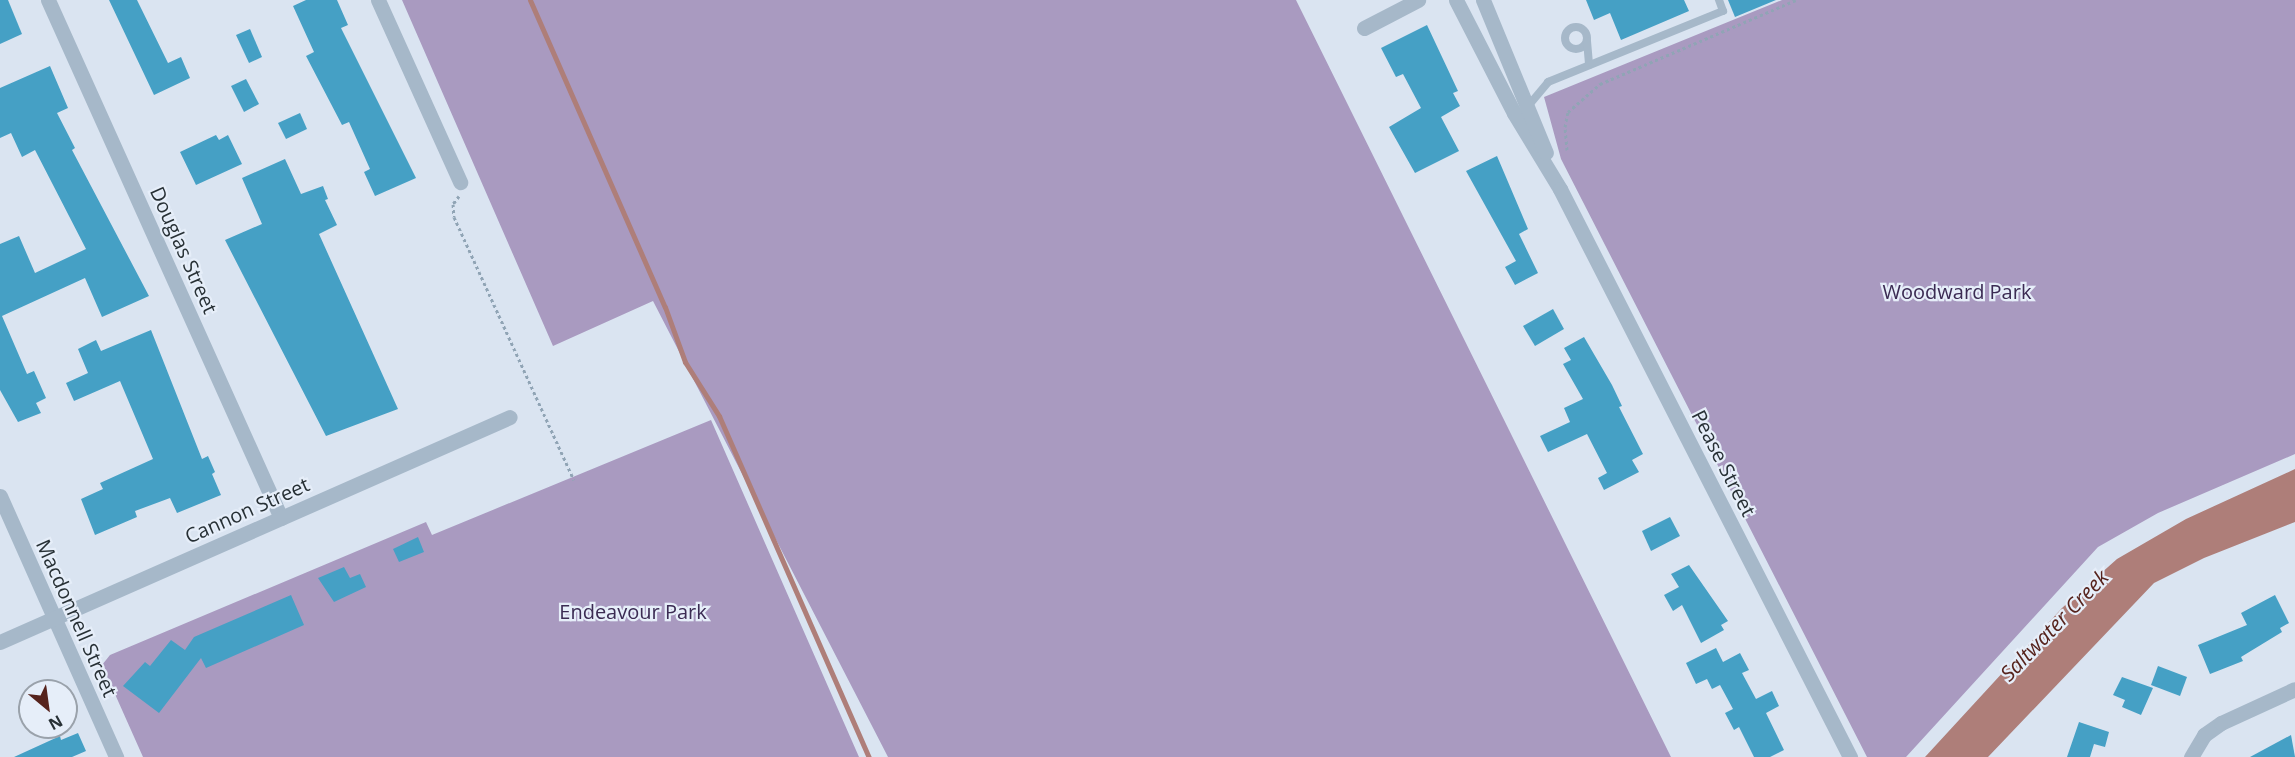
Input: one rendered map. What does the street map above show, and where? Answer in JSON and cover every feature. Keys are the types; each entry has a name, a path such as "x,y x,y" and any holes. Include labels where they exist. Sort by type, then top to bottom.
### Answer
{"street":[{"name":"Douglas Street","path":"48,0 281,518"},
{"path":"378,0 460,182"},
{"path":"1364,28 1419,0"},
{"name":"Pease Street","path":"1456,0 1514,113 1560,189 1850,757"},
{"name":"Pease Street","path":"1483,0 1528,105 1560,189"},
{"name":"Cannon Street","path":"0,642 510,417"},
{"name":"Macdonnell Street","path":"0,496 116,757"},
{"path":"2191,757 2204,735 2221,723 2295,689"}],"lane":[{"path":"1528,105 1548,82 1723,11 1719,0"},
{"path":"1587,40 1589,65"}],"path":[{"path":"1567,150 1565,127 1568,112 1600,84 1796,0"},
{"path":"460,182 454,217 516,359 574,480"}],"green space":[{"path":"402,0 1296,0 1671,757 888,757 653,301 553,346"},
{"name":"Woodward Park","path":"1782,0 2295,0 2295,454 2158,513 2098,547 1906,757 1867,757 1561,159 1544,97"},
{"name":"Endeavour Park","path":"711,420 859,757 143,757 102,665 110,655 426,522 432,535"}],"water":[{"name":"Saltwater Creek","path":"2295,469 2295,522 2204,558 2154,583 1988,757 1925,757 2062,608 2117,559 2186,519"}],"building":[{"path":"0,0 8,0 22,34 0,44"},
{"path":"109,0 137,0 168,63 181,57 190,78 154,95"},
{"path":"306,0 337,0 348,25 341,28 416,178 375,196 364,172 370,169 349,122 342,125 306,56 314,52 293,6"},
{"path":"1586,0 1684,0 1689,11 1621,40 1610,13 1594,20"},
{"path":"1728,0 1776,0 1735,17"},
{"path":"1427,25 1458,91 1453,93 1460,106 1441,117 1459,151 1415,173 1389,127 1421,108 1403,74 1396,77 1381,48"},
{"path":"250,29 262,57 249,63 236,35"},
{"path":"50,66 68,108 57,113 75,148 72,150 149,296 102,317 85,278 2,316 27,374 34,371 46,398 36,403 41,413 18,422 0,390 0,244 19,236 35,273 86,249 35,150 22,157 11,133 0,138 0,88"},
{"path":"246,79 259,104 244,112 231,86"},
{"path":"300,113 307,129 286,139 278,123"},
{"path":"216,135 219,140 228,135 242,164 196,185 180,152"},
{"path":"1497,156 1528,229 1519,234 1538,273 1515,285 1505,267 1516,261 1466,171"},
{"path":"285,159 301,194 323,186 328,199 325,200 337,225 319,234 398,409 326,436 225,240 262,224 242,178"},
{"path":"1553,309 1564,329 1535,346 1523,326"},
{"path":"151,330 202,459 208,456 215,472 212,474 221,495 177,513 170,498 135,511 137,517 95,535 81,499 103,489 100,483 153,459 120,381 74,401 66,383 88,373 78,349 96,340 101,351"},
{"path":"1584,337 1612,385 1622,406 1619,407 1643,454 1632,460 1639,472 1604,490 1598,478 1607,473 1587,434 1548,452 1540,436 1570,422 1564,408 1583,399 1563,364 1571,360 1564,348"},
{"path":"1670,517 1680,536 1651,551 1642,531"},
{"path":"418,537 424,552 399,562 393,549"},
{"path":"1689,565 1728,621 1721,625 1724,630 1701,643 1682,605 1673,611 1664,595 1679,587 1671,574"},
{"path":"344,567 350,578 360,574 366,587 334,602 318,578"},
{"path":"291,595 304,625 206,668 201,658 159,713 123,686 145,662 150,666 171,640 185,650 194,637"},
{"path":"2275,595 2289,623 2280,628 2282,632 2241,657 2243,661 2210,674 2198,645 2247,625 2241,613"},
{"path":"1716,648 1723,662 1740,653 1749,670 1742,673 1756,699 1772,691 1779,706 1766,713 1784,750 1770,757 1754,757 1739,727 1734,730 1725,713 1733,709 1720,685 1712,689 1707,679 1696,684 1686,663"},
{"path":"2158,666 2187,677 2180,696 2151,685"},
{"path":"2122,677 2153,688 2141,715 2122,707 2125,700 2113,695"},
{"path":"2079,722 2109,732 2105,747 2094,744 2090,757 2067,757"},
{"path":"78,733 86,751 72,757 14,757 53,739 78,739"},
{"path":"2291,735 2295,757 2250,757"}],"waterway":[{"path":"530,0 665,307 685,362 719,416 869,757"}]}
